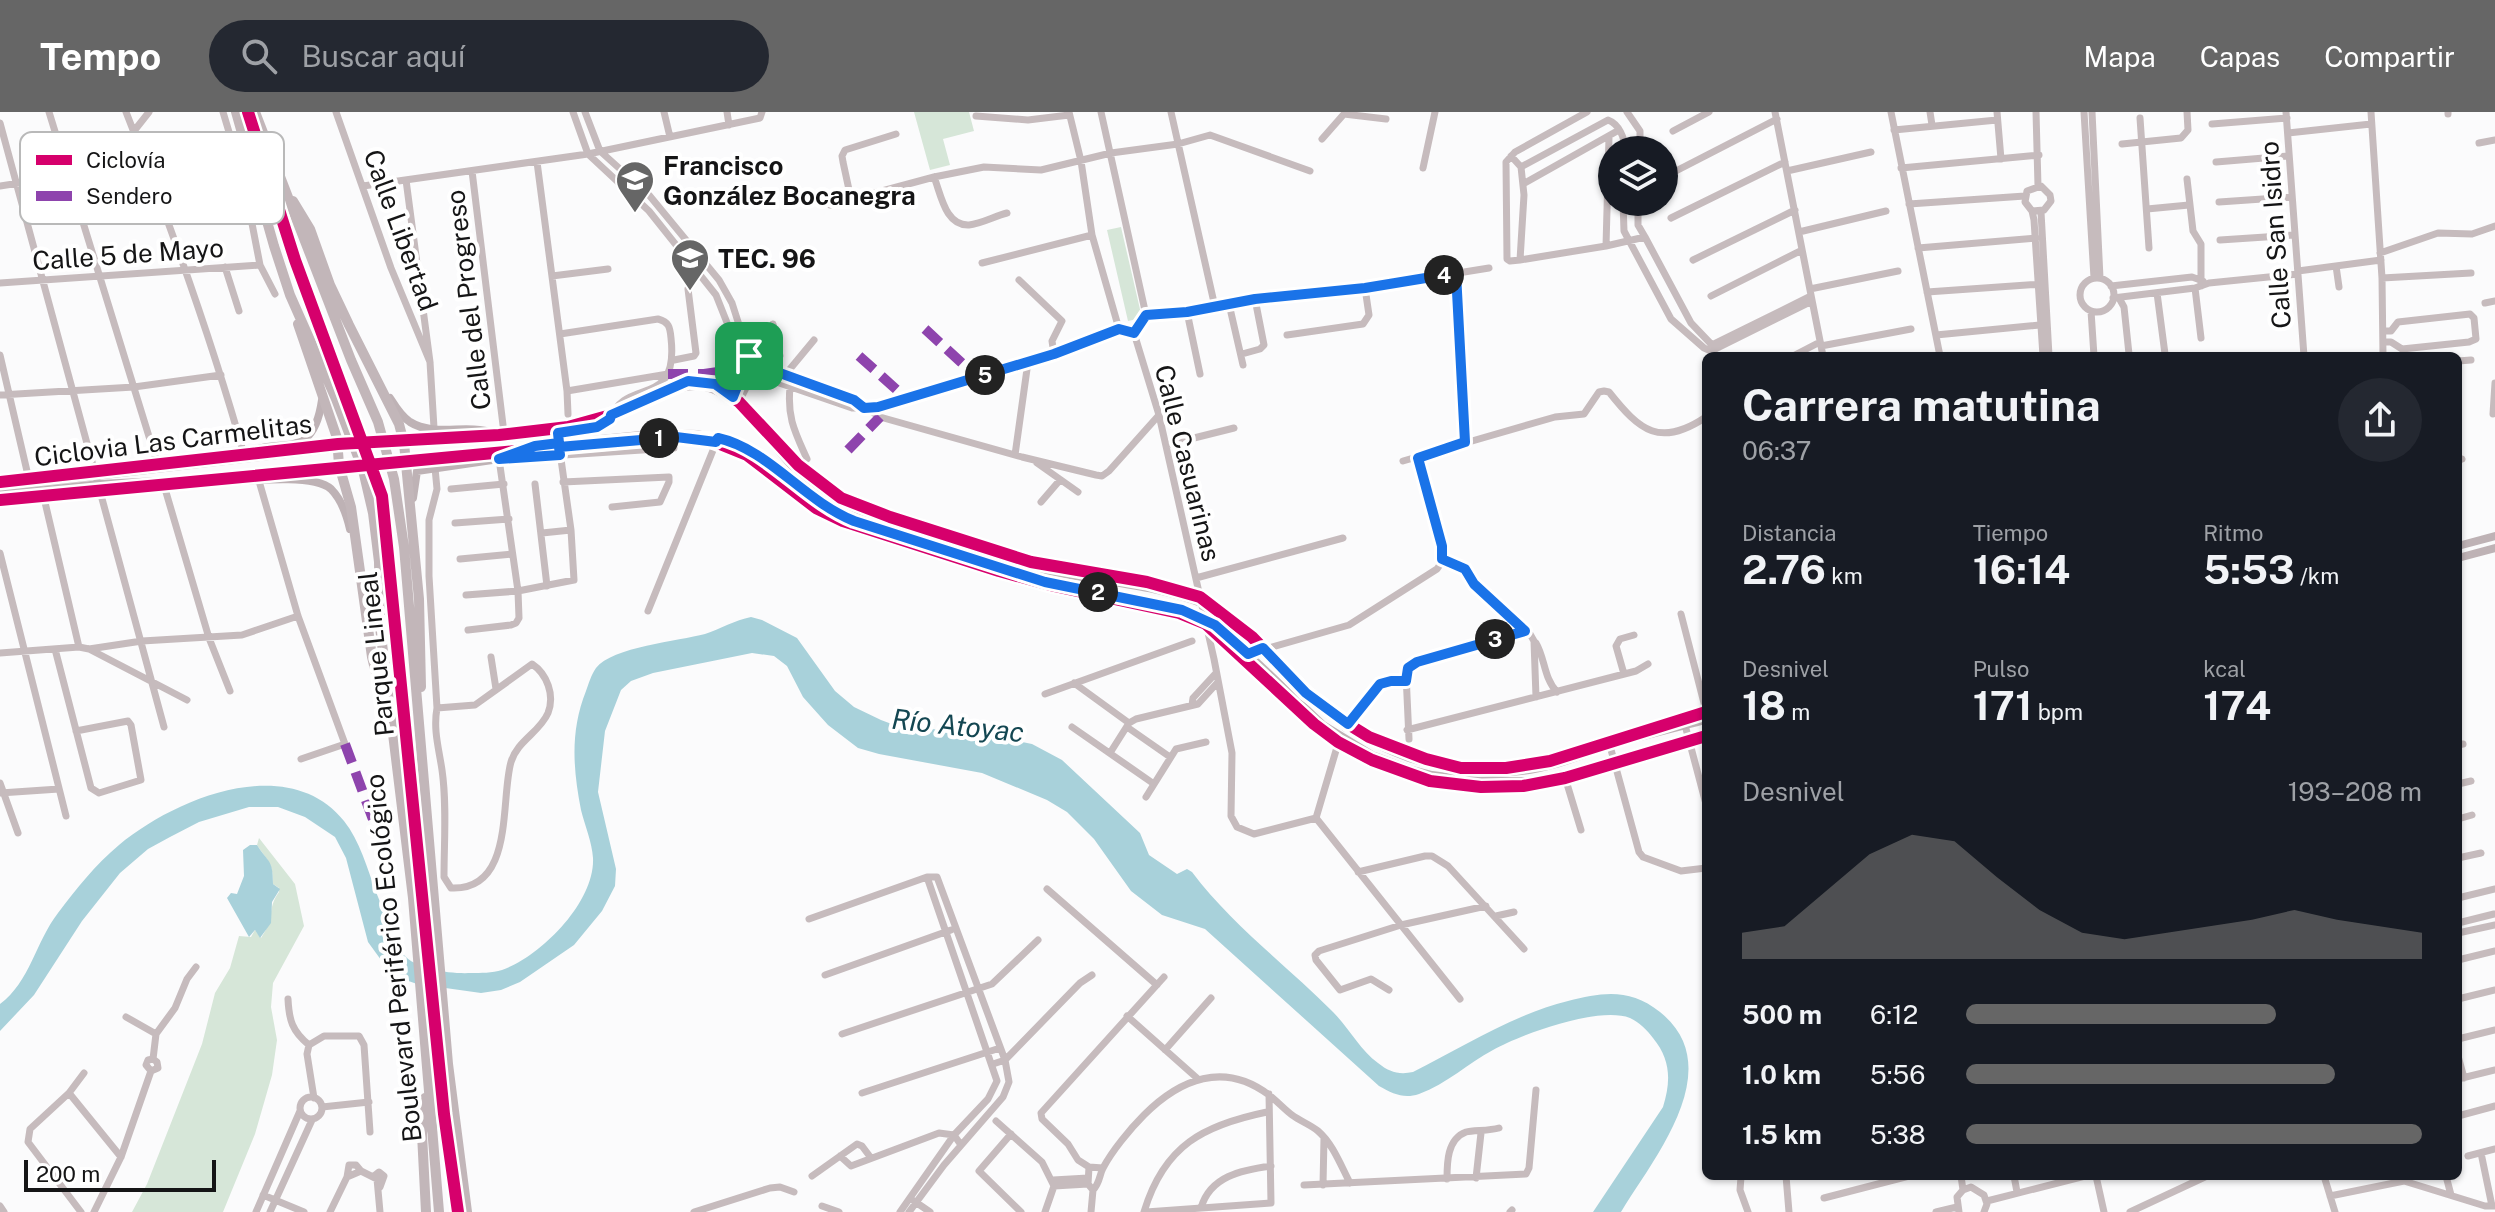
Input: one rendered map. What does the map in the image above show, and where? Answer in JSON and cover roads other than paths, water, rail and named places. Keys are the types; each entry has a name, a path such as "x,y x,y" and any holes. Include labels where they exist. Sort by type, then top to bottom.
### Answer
{"highway":[{"name":"Boulevard Periférico Ecológico","path":"236,112 242,132"},
{"name":"Boulevard Periférico Ecológico","path":"255,112 263,132"},
{"name":"Boulevard Periférico Ecológico","path":"285,190 378,422 394,479 404,547 448,1064 467,1212"},
{"path":"285,190 302,213 330,285 399,424 404,443 419,599 420,731"},
{"name":"Boulevard Periférico Ecológico","path":"268,224 290,295 336,399 367,484 373,513 379,562 380,627 423,994 439,1212"},
{"path":"290,295 303,345 340,448 372,657 394,737"},
{"path":"426,1212 422,1124 423,1104 429,1093"}],"main road":[{"path":"378,381 410,422 434,428 489,430 503,437"},
{"name":"Calle Casuarinas","path":"245,458 340,448 558,433 597,427 665,395 696,385 721,392 805,477 828,495 859,511 933,537 1042,569 1146,588 1202,603 1231,623 1305,697 1345,728 1383,749 1419,762 1472,771 1523,771 1702,721"},
{"path":"0,495 245,458 253,451 285,447 303,440 317,424 323,400"},
{"path":"0,487 99,480 163,482 661,433 697,434 751,450 828,509 854,521 1056,584 1153,602 1205,619 1248,654 1306,711 1340,737 1395,764 1442,777 1535,781 1702,733"},
{"path":"411,523 415,475 422,469 499,459 535,446"},
{"path":"790,482 801,484 805,477"},
{"path":"199,479 209,483 312,481 332,490 347,518 361,573"},
{"path":"2462,545 2495,536"},
{"path":"2462,557 2495,548"}],"street":[{"path":"49,112 56,132"},
{"path":"126,112 134,131 149,112"},
{"path":"223,112 229,132"},
{"name":"Boulevard Periférico Ecológico","path":"230,112 239,132"},
{"name":"Calle Libertad","path":"336,112 391,268 430,362"},
{"path":"573,112 588,154 649,211 716,295 745,368 753,374 852,408 907,399 1054,354 1119,329 1134,333 1146,315 1101,112"},
{"path":"585,112 600,151 656,202 719,280 732,303 749,356 758,365 854,400 880,417 1102,476 1159,415"},
{"path":"664,112 670,137"},
{"path":"727,112 729,125"},
{"path":"1171,112 1215,307"},
{"path":"1423,168 1435,112"},
{"path":"1587,112 1511,156 1504,166 1507,259 1520,260 1645,237"},
{"path":"1627,112 1640,136"},
{"path":"1673,131 1708,112"},
{"path":"1891,112 1939,352"},
{"path":"1930,112 1932,125"},
{"path":"1959,112 1960,122"},
{"path":"2036,112 2038,186"},
{"path":"2084,112 2090,145"},
{"path":"2092,112 2090,145 2097,278"},
{"path":"2122,144 2181,138 2188,130 2187,112"},
{"path":"2371,112 2381,257 2383,352"},
{"path":"1322,139 1344,113 1386,119"},
{"path":"363,186 588,154 729,125 762,114"},
{"path":"976,116 1028,120 1069,114 1081,161 1092,235 1119,329"},
{"path":"2212,124 2287,115"},
{"name":"Calle San Isidro","path":"2287,115 2304,352"},
{"path":"1678,170 1776,116 1822,352"},
{"path":"1894,130 1997,116 2001,159"},
{"path":"2140,118 2149,248"},
{"path":"1521,167 1608,120 1622,136"},
{"path":"0,123 20,199"},
{"path":"2288,133 2371,124"},
{"path":"1612,136 1621,133"},
{"path":"851,199 842,156 845,150 896,134"},
{"path":"830,205 984,167 1041,170 1111,153 1178,144 1210,135 1310,171"},
{"path":"2479,143 2495,140"},
{"path":"1523,184 1598,143"},
{"path":"1787,171 1871,152"},
{"path":"1901,168 2039,155"},
{"path":"1511,156 1521,167 1523,184 1520,260"},
{"path":"2216,162 2289,156"},
{"path":"537,162 568,414"},
{"path":"1671,218 1785,162"},
{"name":"Calle del Progreso","path":"472,171 503,425"},
{"path":"934,177 948,216 954,221 968,225 1007,213"},
{"path":"2187,179 2193,231 2201,244 2201,338"},
{"path":"406,180 430,362 434,428"},
{"path":"0,186 20,183"},
{"path":"2038,186 2050,195 2048,207 2036,211 2027,207 2025,196 2031,188 2038,186"},
{"path":"1909,204 2025,196"},
{"path":"2219,202 2292,197"},
{"path":"2147,209 2189,205"},
{"path":"1693,260 1795,210"},
{"path":"1799,232 1886,211"},
{"path":"2036,211 2042,284 2043,352"},
{"path":"2036,211 2049,352"},
{"path":"1606,246 1607,216"},
{"path":"1622,216 1622,226 1629,242 1671,319 1696,335"},
{"path":"1638,216 1638,225 1696,335 1704,348 1711,350 1811,295 1898,271"},
{"path":"27,224 164,727"},
{"path":"85,224 159,469"},
{"path":"169,224 221,375 245,458"},
{"path":"252,224 260,265 275,294"},
{"path":"2097,278 2083,285 2080,292 2084,307 2091,311 2105,310 2116,298 2336,266 2381,257 2438,233 2472,234 2495,226"},
{"path":"982,263 1092,235"},
{"path":"2220,240 2294,235"},
{"path":"1918,248 2036,238"},
{"path":"1711,296 1802,250"},
{"name":"Calle 5 de Mayo","path":"0,283 260,265"},
{"path":"2336,266 2339,287"},
{"path":"225,267 239,311"},
{"path":"1146,315 1187,312 1255,299 1365,288 1489,268"},
{"path":"552,276 608,269"},
{"path":"1456,273 1465,442"},
{"path":"2382,278 2471,273"},
{"path":"2097,278 2111,286 2192,277 2201,284"},
{"path":"1019,280 1062,321 1052,341 1054,354"},
{"path":"1927,292 2042,284"},
{"path":"2111,286 2124,307 2129,352"},
{"path":"1287,335 1363,324 1369,315 1365,288"},
{"path":"674,360 696,353 688,289"},
{"path":"2157,293 2165,352"},
{"path":"1242,354 1264,345 1255,299"},
{"path":"2485,303 2495,301"},
{"path":"1229,304 1243,365"},
{"path":"2091,311 2094,352"},
{"path":"1187,312 1200,374"},
{"path":"2383,331 2391,331 2398,322 2470,314 2474,318 2476,339 2402,349 2391,342 2383,342"},
{"path":"560,334 658,319 670,327 674,360 668,374 652,389 618,406 610,419"},
{"path":"768,368 780,356 773,324"},
{"path":"1936,335 2040,325"},
{"path":"1801,352 1821,344 1911,329"},
{"name":"Calle Casuarinas","path":"1134,333 1159,415 1218,682 1232,753 1230,804 1233,822 1244,832 1254,834 1316,818"},
{"path":"785,375 814,340"},
{"path":"0,355 30,484"},
{"path":"735,404 749,356"},
{"path":"2462,361 2471,360"},
{"path":"1015,455 1028,362"},
{"path":"735,404 758,365"},
{"path":"567,391 668,374"},
{"path":"0,395 134,387 221,375"},
{"path":"2493,414 2495,383"},
{"path":"790,387 790,419 807,459"},
{"path":"1403,461 1555,417 1584,414 1599,392 1604,391 1609,392 1630,418 1657,434 1680,431 1702,419"},
{"path":"1166,445 1234,428"},
{"path":"466,595 518,591 574,580 571,530 558,433"},
{"path":"648,611 718,438"},
{"path":"468,630 516,623 518,591 499,459 674,448"},
{"path":"1248,654 1349,625 1431,575 1442,559 1442,546 1418,458"},
{"path":"1034,460 1078,492"},
{"path":"435,468 437,494 429,520 429,576 437,751 442,769 444,877 451,888 459,889 482,876 498,854 503,838 511,761 549,710 548,683 532,664 475,705 437,708"},
{"path":"563,482 669,477 660,502 612,507"},
{"path":"0,502 91,493 99,480"},
{"path":"1041,502 1060,480"},
{"path":"259,481 298,616 345,744 301,759"},
{"path":"163,482 209,638 230,691"},
{"path":"451,489 504,484"},
{"path":"535,484 547,586"},
{"path":"44,498 79,647"},
{"path":"455,523 509,519"},
{"path":"542,533 571,530"},
{"path":"1196,578 1343,538"},
{"path":"0,553 66,816"},
{"path":"460,559 512,554"},
{"path":"1442,559 1465,569 1474,584 1534,641 1543,656 1549,681 1557,692"},
{"path":"1681,614 1702,695"},
{"path":"89,649 142,641 242,635 298,616"},
{"path":"1409,739 1408,668 1417,662 1525,631"},
{"path":"1624,674 1616,646 1620,639 1634,635"},
{"path":"1045,694 1192,641"},
{"path":"1534,641 1536,697"},
{"path":"0,653 79,647 89,649 187,700"},
{"path":"55,649 76,731 94,792 141,780 128,721 76,731"},
{"path":"491,657 496,689"},
{"path":"1407,730 1624,674 1648,664"},
{"path":"1192,705 1193,698 1216,673"},
{"path":"1345,728 1380,684 1406,681"},
{"path":"1110,753 1128,725 1142,717 1198,704 1218,682"},
{"path":"1074,683 1170,757"},
{"path":"1685,725 1702,789"},
{"path":"1072,727 1154,784"},
{"path":"1340,737 1316,818 1460,999"},
{"path":"1146,797 1176,749 1206,742"},
{"path":"1610,746 1639,852 1643,857 1675,869 1702,869"},
{"path":"1564,774 1581,830"},
{"path":"2462,783 2471,781"},
{"path":"0,783 18,833"},
{"path":"2,794 59,789"},
{"path":"2462,818 2472,815"},
{"path":"2462,857 2481,853"},
{"path":"1358,872 1432,856 1448,866 1524,949"},
{"path":"909,1212 912,1200 954,1135 988,1099 997,1081 927,877"},
{"path":"809,919 927,877 937,877 1005,1060 1008,1090 900,1212"},
{"path":"1047,889 1157,985"},
{"path":"2462,897 2495,889"},
{"path":"1389,990 1371,979 1340,990 1315,955 1319,951 1401,925 1486,906"},
{"path":"1496,916 1514,912"},
{"path":"2462,922 2494,914"},
{"path":"2462,932 2495,925"},
{"path":"825,975 957,929"},
{"path":"842,1034 979,991 992,984 1038,940"},
{"path":"2462,959 2495,951"},
{"path":"94,1212 121,1157 151,1071 156,1070 158,1065 153,1059 156,1034 175,1008 187,979 196,967"},
{"path":"993,1064 1005,1060 1080,983 1092,975"},
{"path":"1103,1168 1089,1167 1078,1160 1068,1144 1042,1119 1041,1113 1164,977"},
{"path":"2462,998 2495,990"},
{"path":"1165,1050 1211,998"},
{"path":"288,999 289,1021 298,1037 309,1045"},
{"path":"1127,1016 1198,1079"},
{"path":"126,1017 156,1034"},
{"path":"2462,1038 2495,1030"},
{"path":"322,1107 314,1098 307,1054 309,1045 324,1036 359,1036 364,1045 370,1132"},
{"path":"862,1093 1000,1048"},
{"path":"2462,1078 2495,1070"},
{"path":"81,1212 24,1135 69,1093 84,1073"},
{"path":"1054,1183 1098,1184 1103,1168 1144,1115 1168,1094 1198,1079 1214,1077 1238,1080 1269,1094 1324,1138 1350,1183"},
{"path":"1304,1185 1526,1174 1536,1090"},
{"path":"69,1093 121,1157"},
{"path":"1267,1112 1215,1125 1193,1138 1165,1167 1149,1197 1145,1212 1271,1203 1269,1094"},
{"path":"256,1212 305,1099 314,1098"},
{"path":"988,1099 995,1106"},
{"path":"322,1107 369,1102"},
{"path":"2462,1115 2495,1106"},
{"path":"300,1111 306,1119 312,1120 319,1117 322,1107"},
{"path":"270,1212 312,1120"},
{"path":"996,1121 1042,1162 1054,1183 1045,1212"},
{"path":"1447,1179 1447,1156 1454,1142 1467,1132 1481,1133 1499,1128"},
{"path":"840,1156 848,1166 939,1133 954,1135 961,1145"},
{"path":"1476,1178 1481,1133"},
{"path":"1011,1134 979,1171 1021,1212"},
{"path":"1323,1185 1324,1138"},
{"path":"812,1176 860,1144 871,1158"},
{"path":"2468,1156 2495,1149"},
{"path":"2330,1196 2404,1181 2494,1206 2481,1153"},
{"path":"330,1212 351,1165 374,1176 380,1187 380,1212"},
{"path":"1201,1208 1211,1189 1226,1178 1271,1166"},
{"path":"1089,1167 1091,1212"},
{"path":"1741,1180 1740,1190 1748,1212"},
{"path":"1786,1180 1789,1212"},
{"path":"1824,1198 1894,1180"},
{"path":"1962,1180 1963,1190"},
{"path":"1972,1180 1974,1188"},
{"path":"2015,1180 2017,1192"},
{"path":"1987,1201 2054,1180"},
{"path":"2097,1180 2104,1212"},
{"path":"2130,1212 2198,1180"},
{"path":"2325,1180 2335,1212"},
{"path":"2447,1180 2451,1195"},
{"path":"700,1211 770,1188 780,1187 794,1192"},
{"path":"1936,1212 1958,1210 1957,1197 1963,1190 1974,1188 1982,1192 1987,1201 1984,1212"},
{"path":"263,1195 304,1212"},
{"path":"912,1200 930,1212"},
{"path":"0,1206 4,1212"},
{"path":"822,1206 839,1212"}],"water":[{"path":"751,617 797,638 835,691 854,707 881,720 897,726 976,733 1032,744 1062,760 1140,833 1149,855 1177,874 1187,869 1192,872 1242,927 1333,1012 1366,1052 1390,1071 1413,1072 1508,1023 1568,1001 1616,994 1649,1004 1680,1034 1688,1059 1687,1086 1666,1140 1621,1212 1593,1212 1663,1107 1668,1080 1666,1063 1659,1046 1637,1022 1616,1015 1560,1024 1493,1050 1429,1090 1408,1096 1394,1093 1379,1086 1205,929 1162,915 1131,891 1094,839 1067,812 1047,800 982,773 858,748 828,725 803,697 787,666 774,656 752,653 653,673 631,681 621,690 605,731 598,792 616,869 615,886 602,911 574,945 520,982 501,990 481,993 417,984 389,971 368,942 346,858 335,837 305,817 278,807 249,807 199,822 148,849 120,873 82,921 34,995 0,1031 0,1004 26,973 50,924 94,869 119,845 169,812 231,790 263,786 293,789 321,800 344,821 359,846 403,954 416,964 444,972 463,973 494,972 517,963 533,953 563,925 585,892 591,875 593,858 578,795 574,750 581,706 596,668 604,661 631,650 705,634"},
{"path":"257,845 269,862 273,884 280,889 272,902 271,923 260,938 255,930 249,937 227,898 231,893 237,894 244,876 243,850"}],"place":[{"name":"Francisco González Bocanegra","path":"635,214"},
{"name":"TEC. 96","path":"690,292"}],"water label":[{"name":"Río Atoyac","path":"958,725"}]}
